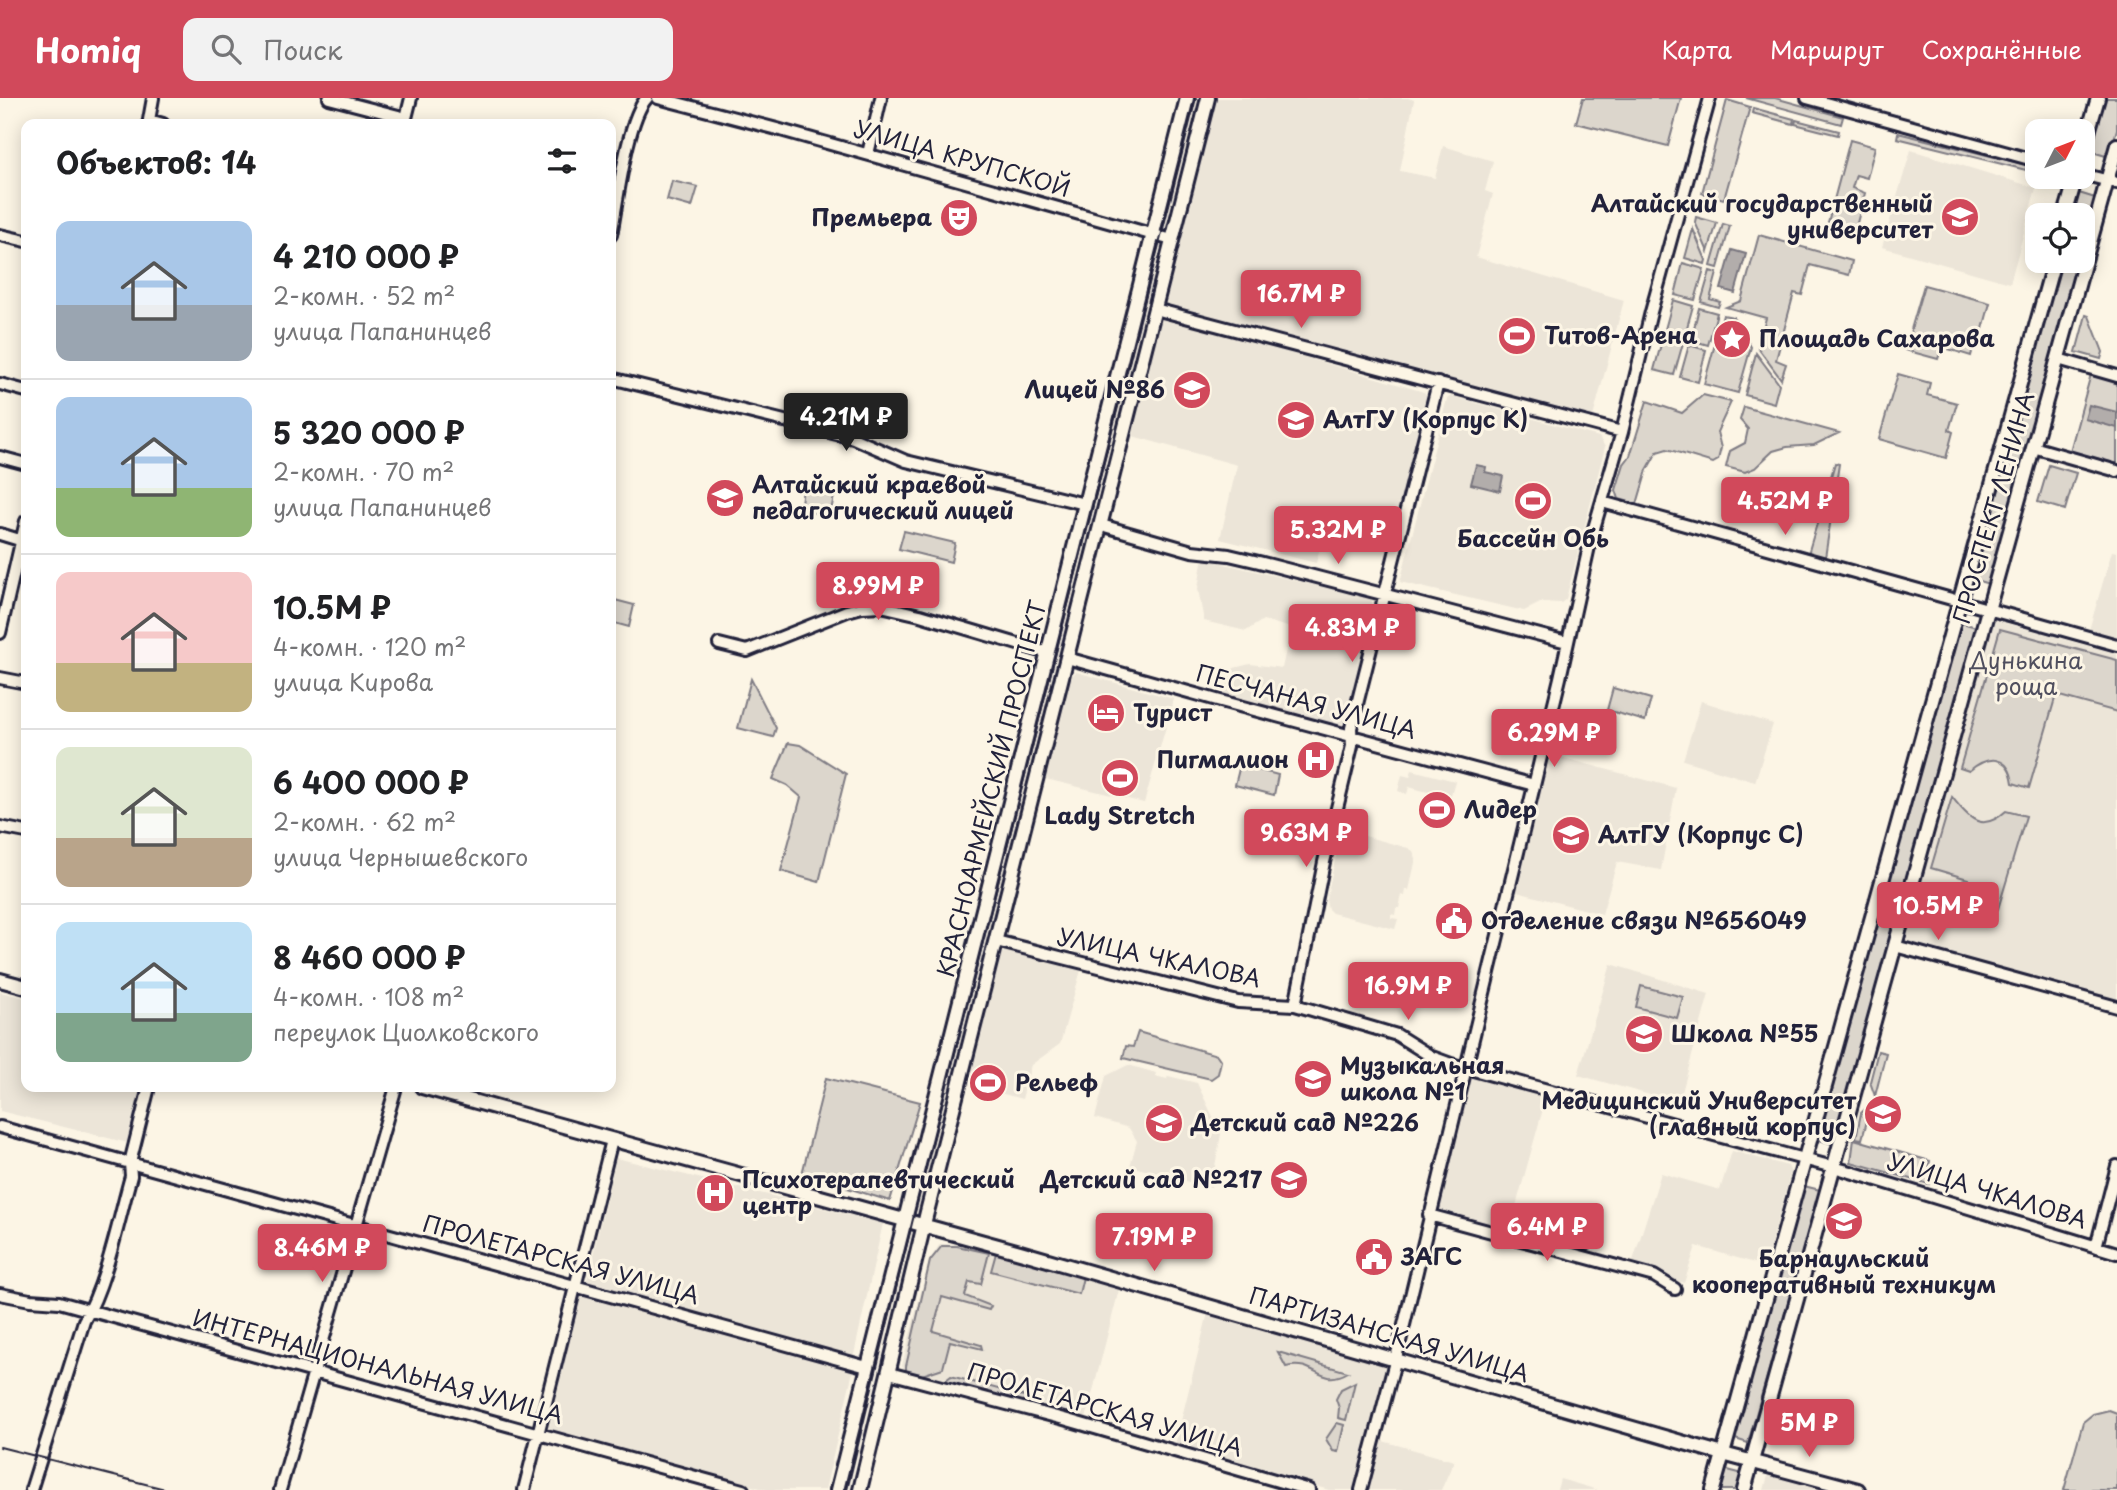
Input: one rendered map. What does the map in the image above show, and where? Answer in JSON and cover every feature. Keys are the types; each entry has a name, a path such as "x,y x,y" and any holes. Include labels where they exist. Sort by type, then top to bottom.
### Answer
{"main road":[{"name":"КРАСНОАРМЕЙСКИЙ ПРОСПЕКТ","path":"837,1490 1187,98"},
{"name":"КРАСНОАРМЕЙСКИЙ ПРОСПЕКТ","path":"860,1490 1208,98"},
{"path":"2092,119 2098,98"},
{"name":"ПРОСПЕКТ ЛЕНИНА","path":"1744,1490 2033,447 2112,182 2117,145"},
{"name":"ПРОСПЕКТ ЛЕНИНА","path":"1713,1490 2051,273"},
{"path":"993,871 1012,877"},
{"path":"0,980 21,985"},
{"name":"ПАРТИЗАНСКАЯ УЛИЦА","path":"440,1092 1858,1490"},
{"path":"854,1418 876,1424"}],"street":[{"path":"149,119 153,98"},
{"path":"329,98 398,119"},
{"path":"406,119 411,98"},
{"path":"616,210 633,127 647,98"},
{"name":"УЛИЦА КРУПСКОЙ","path":"658,98 1172,240"},
{"path":"868,154 881,98"},
{"path":"1361,1490 1396,1359 1590,542 1622,432 1651,312 1710,98"},
{"path":"1807,98 2025,158"},
{"path":"2095,177 2112,182"},
{"path":"0,235 21,241"},
{"path":"1155,309 1622,432"},
{"path":"2058,359 2117,376"},
{"path":"616,379 853,438 906,461 1085,505"},
{"path":"1295,1005 1324,862 1352,746 1351,728 1438,383"},
{"path":"0,384 21,390"},
{"path":"2033,447 2117,471"},
{"path":"0,457 21,463"},
{"path":"1602,502 2117,645"},
{"path":"1101,526 1192,551 1229,555 1386,594 1567,642"},
{"path":"0,534 21,540"},
{"path":"0,633 21,552"},
{"path":"719,644 747,651 848,611 881,606 1048,653"},
{"name":"ПЕСЧАНАЯ УЛИЦА","path":"1067,658 1534,785"},
{"path":"0,678 21,682"},
{"path":"0,827 21,831"},
{"name":"УЛИЦА ЧКАЛОВА","path":"996,941 1238,1002 1295,1005 1397,1035 1432,1057 1465,1067 1833,1167 2117,1253"},
{"path":"1895,946 2117,1007"},
{"path":"31,1490 85,1321 91,1310 131,1176 131,1163 148,1092"},
{"path":"280,1490 395,1092"},
{"name":"ПРОЛЕТАРСКАЯ УЛИЦА","path":"0,1127 867,1367"},
{"path":"524,1490 612,1140"},
{"path":"2096,1247 2117,1166"},
{"path":"1429,1215 1654,1276 1675,1289"},
{"name":"ИНТЕРНАЦИОНАЛЬНАЯ УЛИЦА","path":"0,1294 60,1302 91,1310 743,1490"},
{"name":"ПРОЛЕТАРСКАЯ УЛИЦА","path":"889,1373 1064,1419 1309,1490"}],"shaded area":[{"path":"1215,98 1408,98 1414,100 1400,171 1435,178 1443,146 1493,161 1485,191 1493,194 1476,257 1624,300 1593,417 1165,308 1161,302"},
{"name":"Алтайский государственный университет","path":"1911,150 2025,185 2025,189 2036,189 2032,203 2025,203 2025,228 2010,283 1882,247"},
{"path":"1732,250 1746,254 1735,293 1721,289"},
{"path":"1165,316 1424,392 1429,399 1394,532 1328,516 1316,563 1220,539 1237,465 1129,435 1157,320"},
{"path":"1451,396 1599,437 1605,447 1566,599 1561,603 1542,602 1524,611 1400,582 1447,399"},
{"path":"2089,405 2117,412 2117,428 2085,419"},
{"path":"1476,465 1486,467 1485,472 1503,476 1500,491 1471,484"},
{"path":"2112,551 2117,552 2117,638 2089,630"},
{"path":"1208,560 1370,598 1375,608 1345,721 1338,729 1222,699 1234,668 1250,664 1282,668 1291,628 1263,620 1246,631 1204,621 1198,589 1202,562"},
{"path":"1994,620 2117,654 2117,1003 1901,945"},
{"path":"1076,672 1174,699 1144,803 1042,778 1070,677"},
{"path":"1701,701 1773,724 1755,782 1683,760"},
{"path":"1549,754 1676,788 1661,870 1617,862 1602,914 1513,891"},
{"path":"1412,770 1455,781 1450,798 1409,787 1407,794 1398,791 1402,775 1410,777"},
{"path":"1350,832 1413,851 1416,858 1409,890 1406,889 1405,896 1402,895 1395,915 1391,914 1391,918 1398,919 1395,929 1332,913 1328,909 1326,900 1339,843 1345,834"},
{"path":"1005,951 1081,970 1060,1044 1031,1065 1022,1099 967,1084 998,956"},
{"name":"Школа №55","path":"1611,964 1709,994 1679,1103 1578,1075"},
{"path":"0,992 21,997 21,1092 141,1092 128,1143 0,1111"},
{"name":"Детский сад №226","path":"1128,1065 1156,1073 1155,1076 1167,1079 1168,1076 1197,1083 1221,1134 1211,1188 1130,1166 1137,1141 1129,1128 1095,1118 1106,1076"},
{"path":"1474,1076 1546,1098 1509,1231 1440,1213 1435,1206 1467,1082"},
{"path":"1732,1151 1788,1166 1791,1172 1765,1266 1696,1246 1684,1283 1631,1267 1661,1173 1720,1190"},
{"path":"616,1158 883,1223 853,1359 586,1284"},
{"path":"940,1244 999,1252 1120,1286 1085,1422 905,1371 902,1366 929,1261"},
{"path":"581,1293 853,1371 825,1490 767,1490 548,1430"},
{"path":"1208,1313 1382,1361 1387,1370 1355,1490 1329,1490 1175,1445"},
{"path":"1379,1440 1454,1461 1441,1490 1366,1490"},
{"path":"1769,1472 1833,1490 1764,1490"},
{"path":"1560,1479 1598,1490 1557,1490"}],"green space":[{"path":"1583,98 1681,98 1668,146 1576,123"},
{"path":"1746,98 1775,98 1843,117 1841,124"},
{"path":"2104,98 2117,98 2117,129 2109,157 2095,153 2095,130"},
{"path":"1727,100 1750,107 1724,199 1702,193"},
{"path":"1753,108 1794,119 1793,124 1752,113"},
{"path":"1796,120 1839,131 1838,135 1795,124"},
{"path":"1898,133 2025,165 2025,170 1897,138"},
{"path":"1850,140 1875,147 1867,178 1856,175 1852,188 1865,193 1854,234 1827,226"},
{"path":"672,181 698,187 692,207 667,200"},
{"path":"2079,193 2095,198 2094,203 2076,203"},
{"path":"1696,217 1717,223 1708,252 1695,222"},
{"path":"1723,224 1730,226 1718,268 1711,266"},
{"path":"1693,229 1706,260 1705,264 1685,258"},
{"path":"1759,235 1852,261 1849,275 1810,265 1802,295 1794,293 1776,360 1786,364 1781,379 1758,348 1766,318 1726,307 1741,301"},
{"path":"1683,263 1704,269 1695,300 1675,295"},
{"path":"1710,271 1717,273 1710,299 1720,302 1718,307 1701,302"},
{"path":"2057,273 2075,273 1989,584 1972,579"},
{"path":"1924,285 1990,303 1983,329 1978,329 1971,356 1942,347 1938,359 1905,350"},
{"path":"1673,300 1693,306 1684,338 1664,333"},
{"path":"1699,308 1717,313 1708,345 1691,340"},
{"path":"1723,315 1733,317 1751,347 1738,393 1704,384"},
{"path":"2086,315 2089,316 2103,352 2101,359 2076,352"},
{"path":"1663,337 1683,343 1674,375 1654,370"},
{"path":"1689,345 1706,350 1698,382 1680,377"},
{"path":"1756,353 1779,384 1774,403 1745,395"},
{"path":"1898,374 1930,383 1927,395 1957,403 1949,430 1953,432 1946,458 1879,439"},
{"path":"2091,374 2117,381 2117,464 2070,451"},
{"path":"1703,395 1731,402 1717,432 1721,448 1718,460 1713,463 1667,449 1657,452 1647,470 1637,504 1619,499 1616,490 1647,401 1682,413"},
{"path":"1744,407 1839,433 1814,445 1773,451 1755,468 1745,472 1726,467 1730,451 1745,443 1748,429 1740,420"},
{"path":"1835,463 1839,464 1825,558 1808,554"},
{"path":"2049,465 2076,473 2065,510 2038,502"},
{"path":"803,489 834,496 830,516 800,510"},
{"path":"904,531 955,543 951,562 899,549"},
{"path":"616,600 634,605 629,627 616,623"},
{"path":"1959,622 1976,627 1833,1144 1816,1139"},
{"name":"Дунькина роща","path":"2000,629 2117,660 2117,712 2056,695 2029,788 2013,783 2007,767 1997,760 1983,762 1969,771 1960,768"},
{"path":"751,679 776,728 773,737 738,728"},
{"path":"1613,688 1651,699 1645,721 1607,710"},
{"path":"788,743 800,745 846,774 819,882 781,871 801,797 787,785 773,779"},
{"path":"1240,765 1278,775 1274,795 1235,785"},
{"path":"1952,797 1970,817 1982,822 1997,818 2006,811 2026,816 1996,910 1977,904 1972,897 1965,894 1968,879 1931,868"},
{"path":"1641,986 1683,997 1677,1018 1636,1007"},
{"path":"1138,1032 1217,1055 1221,1061 1218,1074 1211,1079 1123,1058 1126,1046 1133,1047"},
{"path":"1878,1051 1886,1053 1875,1096 1870,1082"},
{"path":"826,1078 920,1102 890,1201 802,1174"},
{"path":"1872,1103 1862,1139 1856,1138 1861,1113"},
{"path":"1854,1139 1930,1161 1927,1174 1932,1175 1929,1184 1851,1162"},
{"path":"1804,1186 1820,1190 1748,1443 1732,1438"},
{"path":"942,1246 957,1246 989,1253 981,1284 969,1282 965,1296 991,1306 989,1310 942,1297 933,1331 981,1345 982,1349 950,1341 943,1368 922,1375 906,1371 906,1366 930,1261"},
{"path":"996,1253 1083,1277 1079,1294 991,1271"},
{"path":"1278,1352 1348,1372 1331,1377 1304,1367 1286,1367"},
{"path":"951,1376 1034,1399 1032,1406 948,1383 946,1380"},
{"path":"1355,1382 1346,1420 1338,1418 1336,1399 1341,1389"},
{"path":"2109,1410 2117,1413 2117,1490 2064,1490 2083,1422 2093,1414"},
{"path":"1337,1423 1344,1425 1338,1452 1333,1451 1326,1439"},
{"path":"1724,1469 1743,1474 1738,1490 1718,1490"}],"tram line":[{"path":"847,1490 1196,98"},
{"path":"0,1447 169,1490"}],"place":[{"name":"Алтайский государственный университет","path":"1960,217"},
{"name":"Премьера","path":"959,218"},
{"name":"Титов-Арена","path":"1517,336"},
{"name":"Площадь Сахарова","path":"1732,339"},
{"name":"Лицей №86","path":"1192,390"},
{"name":"АлтГУ (Корпус К)","path":"1296,420"},
{"name":"Алтайский краевой педагогический лицей","path":"725,498"},
{"name":"Бассейн Обь","path":"1533,501"},
{"name":"Турист","path":"1106,713"},
{"name":"Пигмалион","path":"1316,760"},
{"name":"Lady Stretch","path":"1120,778"},
{"name":"Лидер","path":"1437,810"},
{"name":"АлтГУ (Корпус С)","path":"1571,835"},
{"name":"Отделение связи №656049","path":"1454,921"},
{"name":"Школа №55","path":"1644,1034"},
{"name":"Музыкальная школа №1","path":"1313,1079"},
{"name":"Рельеф","path":"988,1083"},
{"name":"Медицинский Университет (главный корпус)","path":"1883,1114"},
{"name":"Детский сад №226","path":"1164,1123"},
{"name":"Детский сад №217","path":"1289,1180"},
{"name":"Психотерапевтический центр","path":"715,1193"},
{"name":"Барнаульский кооперативный техникум","path":"1844,1221"},
{"name":"ЗАГС","path":"1374,1257"}]}
